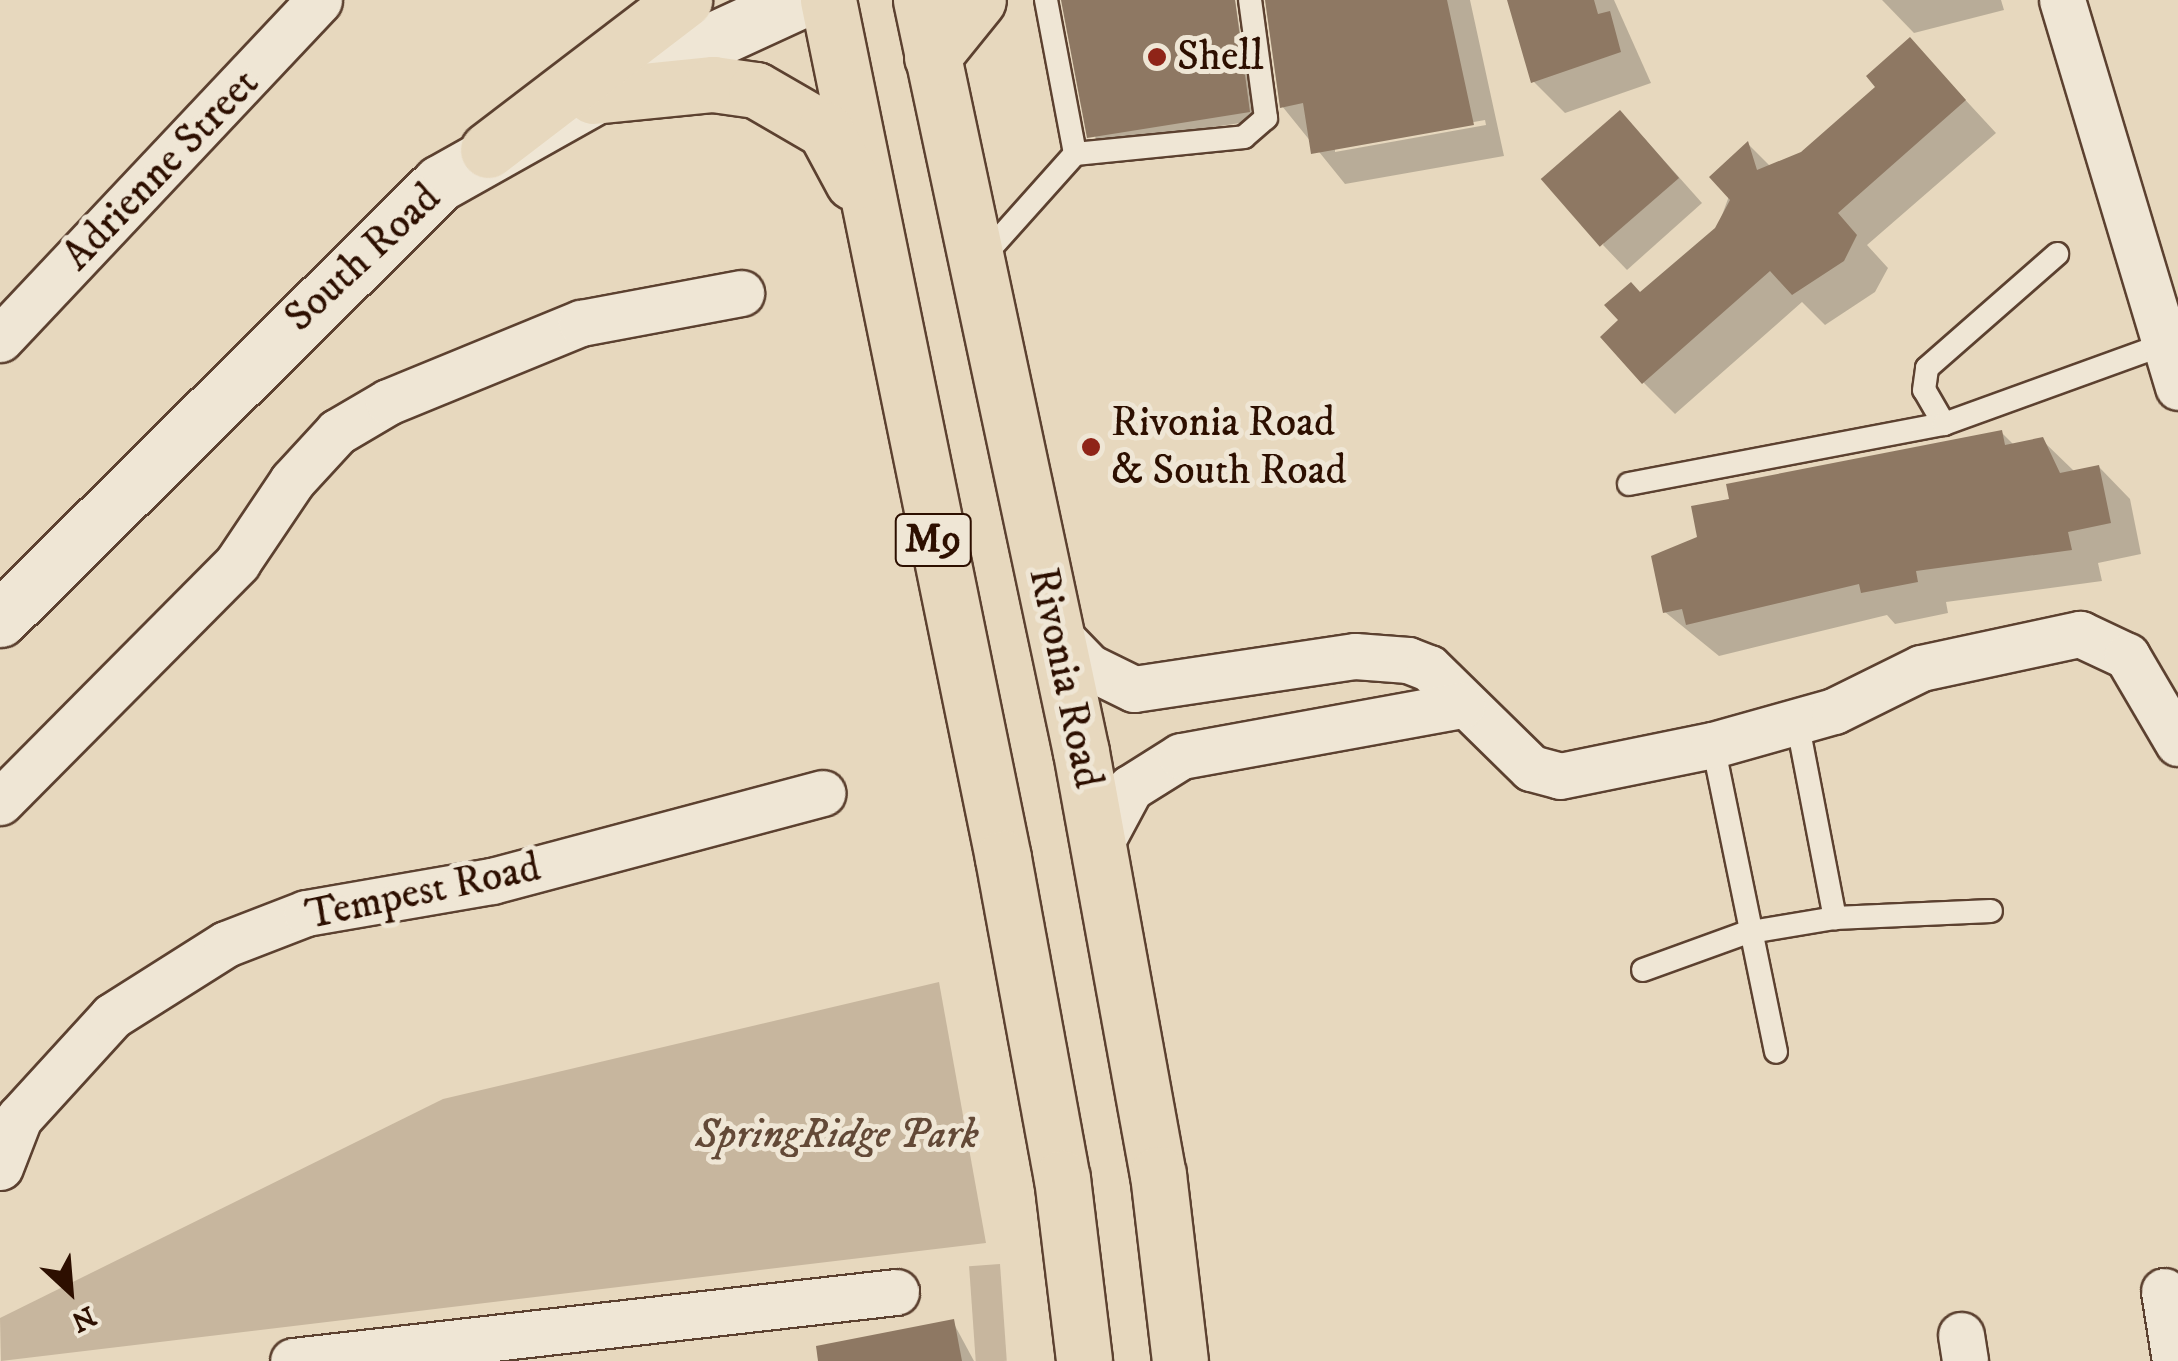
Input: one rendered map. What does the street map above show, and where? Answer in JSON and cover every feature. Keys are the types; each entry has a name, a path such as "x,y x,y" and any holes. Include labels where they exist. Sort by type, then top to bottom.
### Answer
{"main road":[{"path":"488,150 684,0"},
{"name":"M9","path":"828,0 1003,858 1062,1178 1084,1361"},
{"name":"Rivonia Road","path":"921,0 1099,846 1158,1174 1180,1361"},
{"path":"932,57 978,0"},
{"path":"593,96 714,84 783,100 824,130 871,220"}],"street":[{"name":"Adrienne Street","path":"0,339 319,0"},
{"name":"South Road","path":"0,620 364,250 488,150 593,96 800,0"},
{"path":"2062,0 2178,388"},
{"path":"0,802 238,564 292,481 337,432 388,402 581,324 741,293"},
{"path":"1056,633 1089,667 1134,689 1356,656 1429,668 1462,705 1531,768 1560,776 1713,746 1797,721 1921,668 2080,634 2127,656 2178,743"},
{"path":"1099,846 1130,788 1181,756 1462,705"},
{"name":"Tempest Road","path":"0,1167 18,1118 112,1016 226,944 306,912 492,881 822,793"},
{"path":"2164,1291 2175,1361"},
{"path":"292,1361 896,1292"}],"lane":[{"path":"1046,0 1074,154"},
{"path":"978,261 1074,154 1244,137 1266,118 1267,100 1250,0"},
{"path":"1944,424 1924,390 1927,368 2056,254"},
{"path":"1629,484 1944,424 2165,344"},
{"path":"1797,721 1835,918"},
{"path":"1713,746 1745,933 1776,1052"},
{"path":"1643,970 1745,933 1835,918 1990,911"}],"green space":[{"name":"SpringRidge Park","path":"939,982 986,1243 1,1361 0,1318 443,1099"},
{"path":"1000,1264 1007,1361 976,1361 969,1266"}],"building":[{"name":"Shell","path":"1061,0 1235,0 1250,112 1087,138"},
{"path":"1265,0 1447,0 1474,125 1311,154 1303,103 1280,108"},
{"path":"1507,0 1594,0 1598,14 1610,11 1621,52 1531,83"},
{"path":"1910,37 1966,100 1838,213 1857,235 1844,261 1792,295 1770,271 1642,384 1600,337 1618,320 1604,305 1631,282 1640,292 1715,228 1730,200 1709,177 1748,141 1757,170 1801,152 1875,87 1866,76"},
{"path":"1620,110 1679,178 1600,247 1541,179"},
{"path":"2002,430 2005,445 2043,437 2060,473 2099,465 2111,523 2068,532 2072,550 1916,571 1918,582 1861,593 1859,584 1686,625 1682,609 1663,613 1651,556 1697,537 1691,506 1729,499 1726,484"},
{"path":"954,1319 962,1361 818,1361 816,1346"}],"place":[{"name":"Shell","path":"1157,57"},
{"name":"Rivonia Road & South Road","path":"1091,447"}]}
